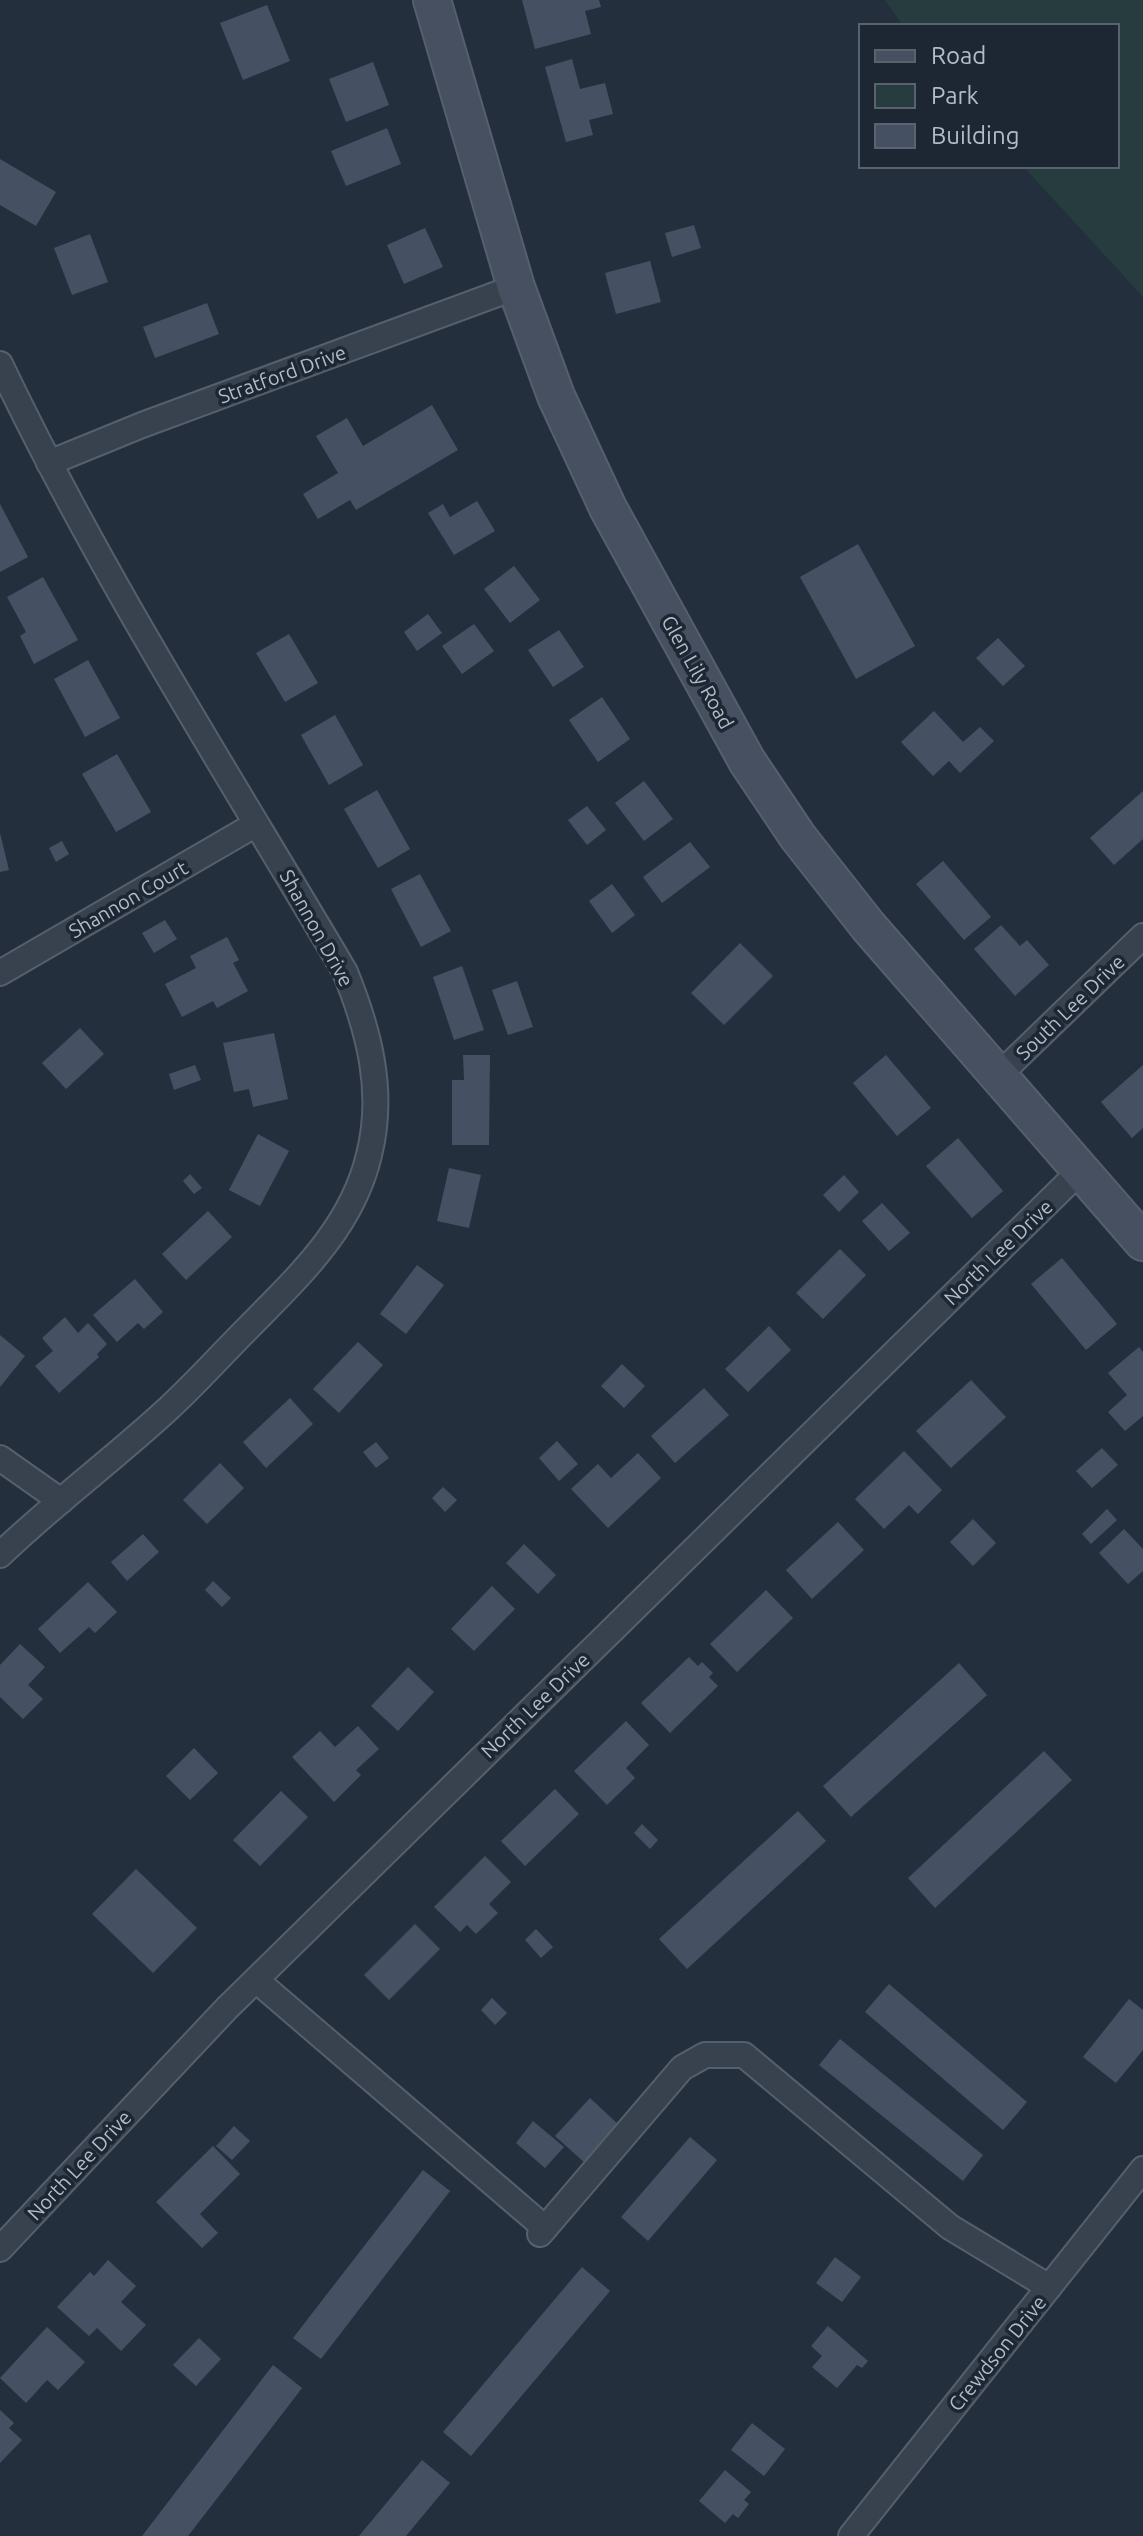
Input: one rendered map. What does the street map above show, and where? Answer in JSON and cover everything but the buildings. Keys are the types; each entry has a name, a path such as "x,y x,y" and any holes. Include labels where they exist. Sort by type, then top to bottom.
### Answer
{"street":[{"name":"Glen Lily Road","path":"432,0 516,287 556,396 596,483 747,761 798,837 875,935 1143,1242"},
{"name":"Stratford Drive","path":"49,463 142,425 516,287"},
{"name":"Shannon Drive","path":"0,364 49,463 111,574 345,972 362,1014 375,1074 375,1116 369,1158 346,1215 325,1247 169,1408 0,1555"},
{"name":"Shannon Court","path":"0,973 256,824"},
{"name":"South Lee Drive","path":"997,1077 1143,936"},
{"name":"North Lee Drive","path":"0,2249 256,1980 1080,1171"},
{"path":"0,1458 61,1501"},
{"path":"256,1980 542,2231 682,2068 705,2055 744,2055 950,2227 1049,2287"},
{"name":"Crewdson Drive","path":"851,2536 1143,2169"}],"green space":[{"path":"885,0 1143,0 1143,297 1025,168 1119,168 1119,24 902,24"}]}
